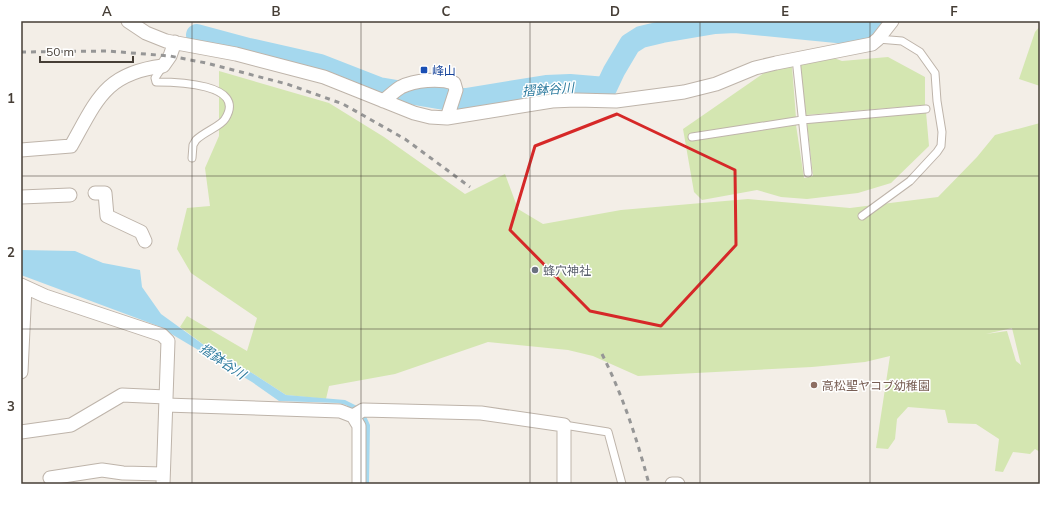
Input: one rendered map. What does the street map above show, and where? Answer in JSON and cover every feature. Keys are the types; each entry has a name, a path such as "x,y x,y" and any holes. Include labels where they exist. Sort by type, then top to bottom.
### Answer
{"street":[{"path":"128,21 146,33 166,42 175,42 236,54 324,77 419,114 446,118 552,101 616,101 684,92 716,84 755,68 796,58 872,44 878,39 892,21"},
{"path":"21,150 71,146 97,101 112,83 142,69 163,66 170,56 175,42"},
{"path":"383,101 400,88 410,83 445,80 454,83 456,90 446,118"},
{"path":"96,193 105,193 106,216 141,232 145,241"},
{"path":"21,197 70,194"},
{"path":"21,372 23,286 46,296 162,335 168,341 163,479 102,470 50,478"},
{"path":"21,432 71,424 122,395 166,401 357,414 481,413 564,425 564,484"},
{"path":"357,414 359,426 358,484"},
{"path":"672,484 678,484"}],"lane":[{"path":"862,216 875,205 891,196 910,181 938,152 941,146 942,132 937,101 935,73 920,52 902,42 878,39"},
{"path":"796,58 808,173"},
{"path":"163,66 156,78 156,82 191,83 213,89 225,96 228,101 228,113 225,119 196,140 193,145 192,158"},
{"path":"692,137 802,120 926,109"},
{"path":"564,425 608,432 622,484"}],"highlighted area":[{"path":"617,114 735,170 736,245 661,326 590,311 510,230 535,146"}],"green space":[{"path":"706,21 880,21 867,33 853,39 727,27"},
{"path":"1040,26 1040,86 1019,79 1035,32"},
{"path":"888,57 925,77 925,105 806,115 800,63 834,58 842,61"},
{"path":"792,66 796,118 690,134 691,141 796,125 804,178 813,176 807,123 926,112 929,146 891,183 858,193 807,199 781,197 757,190 702,200 694,192 683,129 764,73"},
{"path":"219,71 329,103 384,137 465,194 505,174 518,209 543,224 621,210 748,199 850,208 938,197 977,157 995,135 1040,123 1040,452 1035,449 1030,454 1013,452 1003,472 995,471 999,439 976,424 948,423 945,410 908,407 897,419 895,439 888,449 876,448 890,356 865,362 812,367 638,376 593,356 568,350 488,342 395,374 329,386 326,399 286,395 252,373 215,353 180,327 187,316 247,351 257,318 191,273 177,249 187,208 210,206 205,168 219,136","holes":["1012,328 1021,365 1016,361 1007,331 986,334"]}],"water":[{"path":"21,250 75,251 103,263 140,270 142,287 161,314 215,353 252,373 286,395 345,400 357,406 365,414 370,425 369,484 363,484 353,410 346,405 338,403 279,401 252,382 158,326 21,275"}],"waterway":[{"name":"摺鉢谷川","path":"197,35 249,49 320,65 379,88 444,99 466,99 546,86 570,85 606,88 630,44 641,37 662,32 715,23 735,22 857,34 865,30 875,21"}],"railway":[{"path":"21,52 107,51 170,56 206,63 287,84 343,104 405,139 470,187"},
{"path":"602,354 617,386 629,418 649,484"}],"place":[{"name":"峰山","path":"424,70"},
{"name":"蜂穴神社","path":"535,270"},
{"name":"高松聖ヤコブ幼稚園","path":"814,385"}]}
